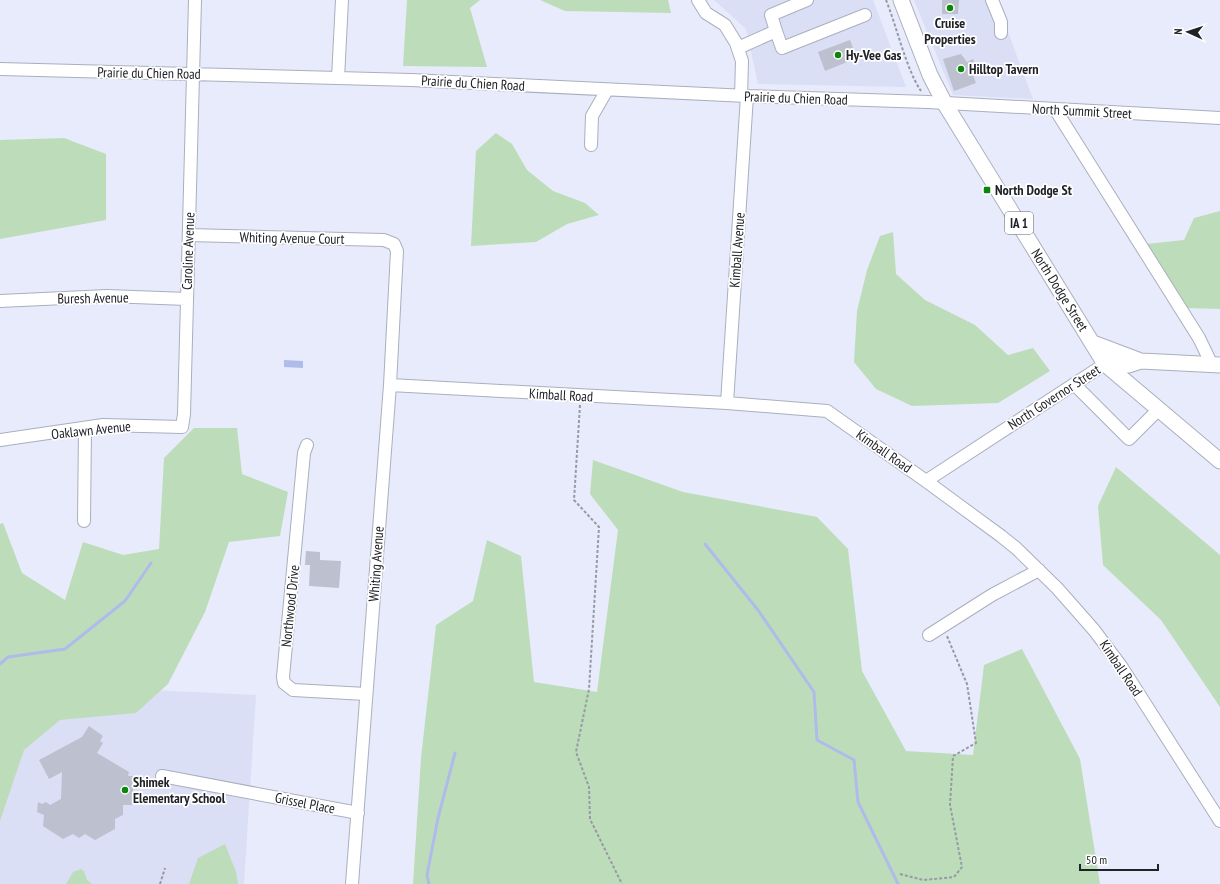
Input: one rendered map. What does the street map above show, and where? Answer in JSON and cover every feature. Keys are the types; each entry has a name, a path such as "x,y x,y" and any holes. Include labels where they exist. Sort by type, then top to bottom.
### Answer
{"main road":[{"name":"North Dodge Street","path":"901,0 930,75 945,104 1105,364 1220,461"},
{"path":"1093,343 1141,361 1134,376 1139,392"},
{"name":"North Governor Street","path":"1105,364 1129,366 1141,361 1216,365"}],"street":[{"name":"Caroline Avenue","path":"182,427 184,414 195,0"},
{"path":"338,78 342,0"},
{"name":"Kimball Avenue","path":"698,0 706,13 725,25 738,48 742,61 744,96 727,403"},
{"path":"807,0 771,15 782,48 865,15"},
{"path":"992,0 1001,22 1001,33"},
{"path":"738,48 776,32"},
{"name":"Prairie du Chien Road","path":"0,69 338,78 945,104"},
{"path":"591,145 592,116 606,90"},
{"name":"North Summit Street","path":"945,104 1220,118"},
{"path":"1055,109 1216,365"},
{"name":"Whiting Avenue Court","path":"189,235 384,240 394,244"},
{"name":"Whiting Avenue","path":"352,884 390,385 397,251 394,244"},
{"name":"Buresh Avenue","path":"0,301 107,296 187,299"},
{"name":"North Governor Street","path":"926,480 1105,364"},
{"path":"1074,384 1129,439 1159,410"},
{"name":"Kimball Road","path":"390,385 727,403 827,411 926,480 1006,540 1039,570 1094,630 1117,660 1220,821"},
{"name":"Oaklawn Avenue","path":"0,440 121,424 182,427"},
{"path":"84,521 85,429"},
{"name":"Northwood Drive","path":"307,445 304,453 283,677 284,683 292,690 366,694"},
{"path":"929,635 992,595 1039,570"},
{"name":"Grissel Place","path":"162,776 358,814"}],"path":[{"path":"581,396 574,500 600,527 589,689 576,752 589,787 590,819 622,884"},
{"path":"900,874 923,880 954,877 962,867 950,805 953,756 976,743 967,684 942,626"},
{"path":"160,884 165,868"}],"shaded area":[{"path":"714,0 873,0 906,87 758,84 746,29"},
{"path":"914,0 996,0 1033,99 953,95"},
{"name":"Shimek Elementary School","path":"0,683 256,695 244,884 0,884"}],"green space":[{"path":"407,0 480,0 470,8 487,67 403,66"},
{"path":"540,0 668,0 671,13 565,11"},
{"path":"496,133 512,144 527,170 553,191 585,203 599,215 567,224 536,242 471,246 476,151"},
{"path":"64,138 106,154 106,220 0,239 0,140"},
{"path":"1220,211 1220,309 1185,308 1146,244 1184,240 1194,218"},
{"path":"893,232 896,274 925,300 975,325 1008,355 1033,348 1050,371 998,403 912,406 876,389 854,362 857,311 867,270 880,236"},
{"path":"194,428 237,428 242,474 288,492 280,536 229,542 205,612 168,684 136,713 60,720 24,750 0,821 0,524 3,523 22,573 65,600 83,542 123,555 159,549 164,458"},
{"path":"593,460 683,492 817,517 848,549 862,671 906,751 973,755 984,665 1022,649 1080,759 1100,884 413,884 421,758 436,625 473,601 487,540 521,556 534,682 597,692 618,530 590,494"},
{"path":"1116,467 1220,555 1220,707 1161,620 1103,565 1098,506"},
{"path":"225,844 236,872 238,884 189,884 198,858"},
{"path":"81,869 84,871 87,880 92,884 66,884 73,872"}],"water":[{"path":"284,360 303,361 303,368 284,367"}],"building":[{"name":"Cruise Properties","path":"942,0 959,0 958,14 942,14"},
{"name":"Hy-Vee Gas","path":"850,40 857,58 825,71 818,52"},
{"name":"Hilltop Tavern","path":"961,54 967,62 973,59 978,73 973,75 976,83 954,91 943,59"},
{"path":"306,551 320,552 320,560 341,561 339,588 309,586 310,565 305,565"},
{"path":"89,726 103,736 100,741 103,743 97,753 129,772 128,776 133,776 133,805 123,805 123,815 115,819 115,829 95,840 85,834 79,838 73,834 63,839 43,826 44,815 37,812 38,802 42,804 46,802 50,805 61,799 62,772 49,779 39,760 82,737"}],"waterway":[{"path":"705,544 758,610 814,692 817,740 854,760 858,802 898,884"},
{"path":"0,664 8,657 65,649 125,601 151,563"},
{"path":"429,884 427,875 438,818 455,753"}],"place":[{"name":"Cruise Properties","path":"950,8"},
{"name":"Hy-Vee Gas","path":"838,55"},
{"name":"Hilltop Tavern","path":"961,69"},
{"name":"North Dodge St","path":"987,190"},
{"name":"Shimek Elementary School","path":"125,790"}]}
